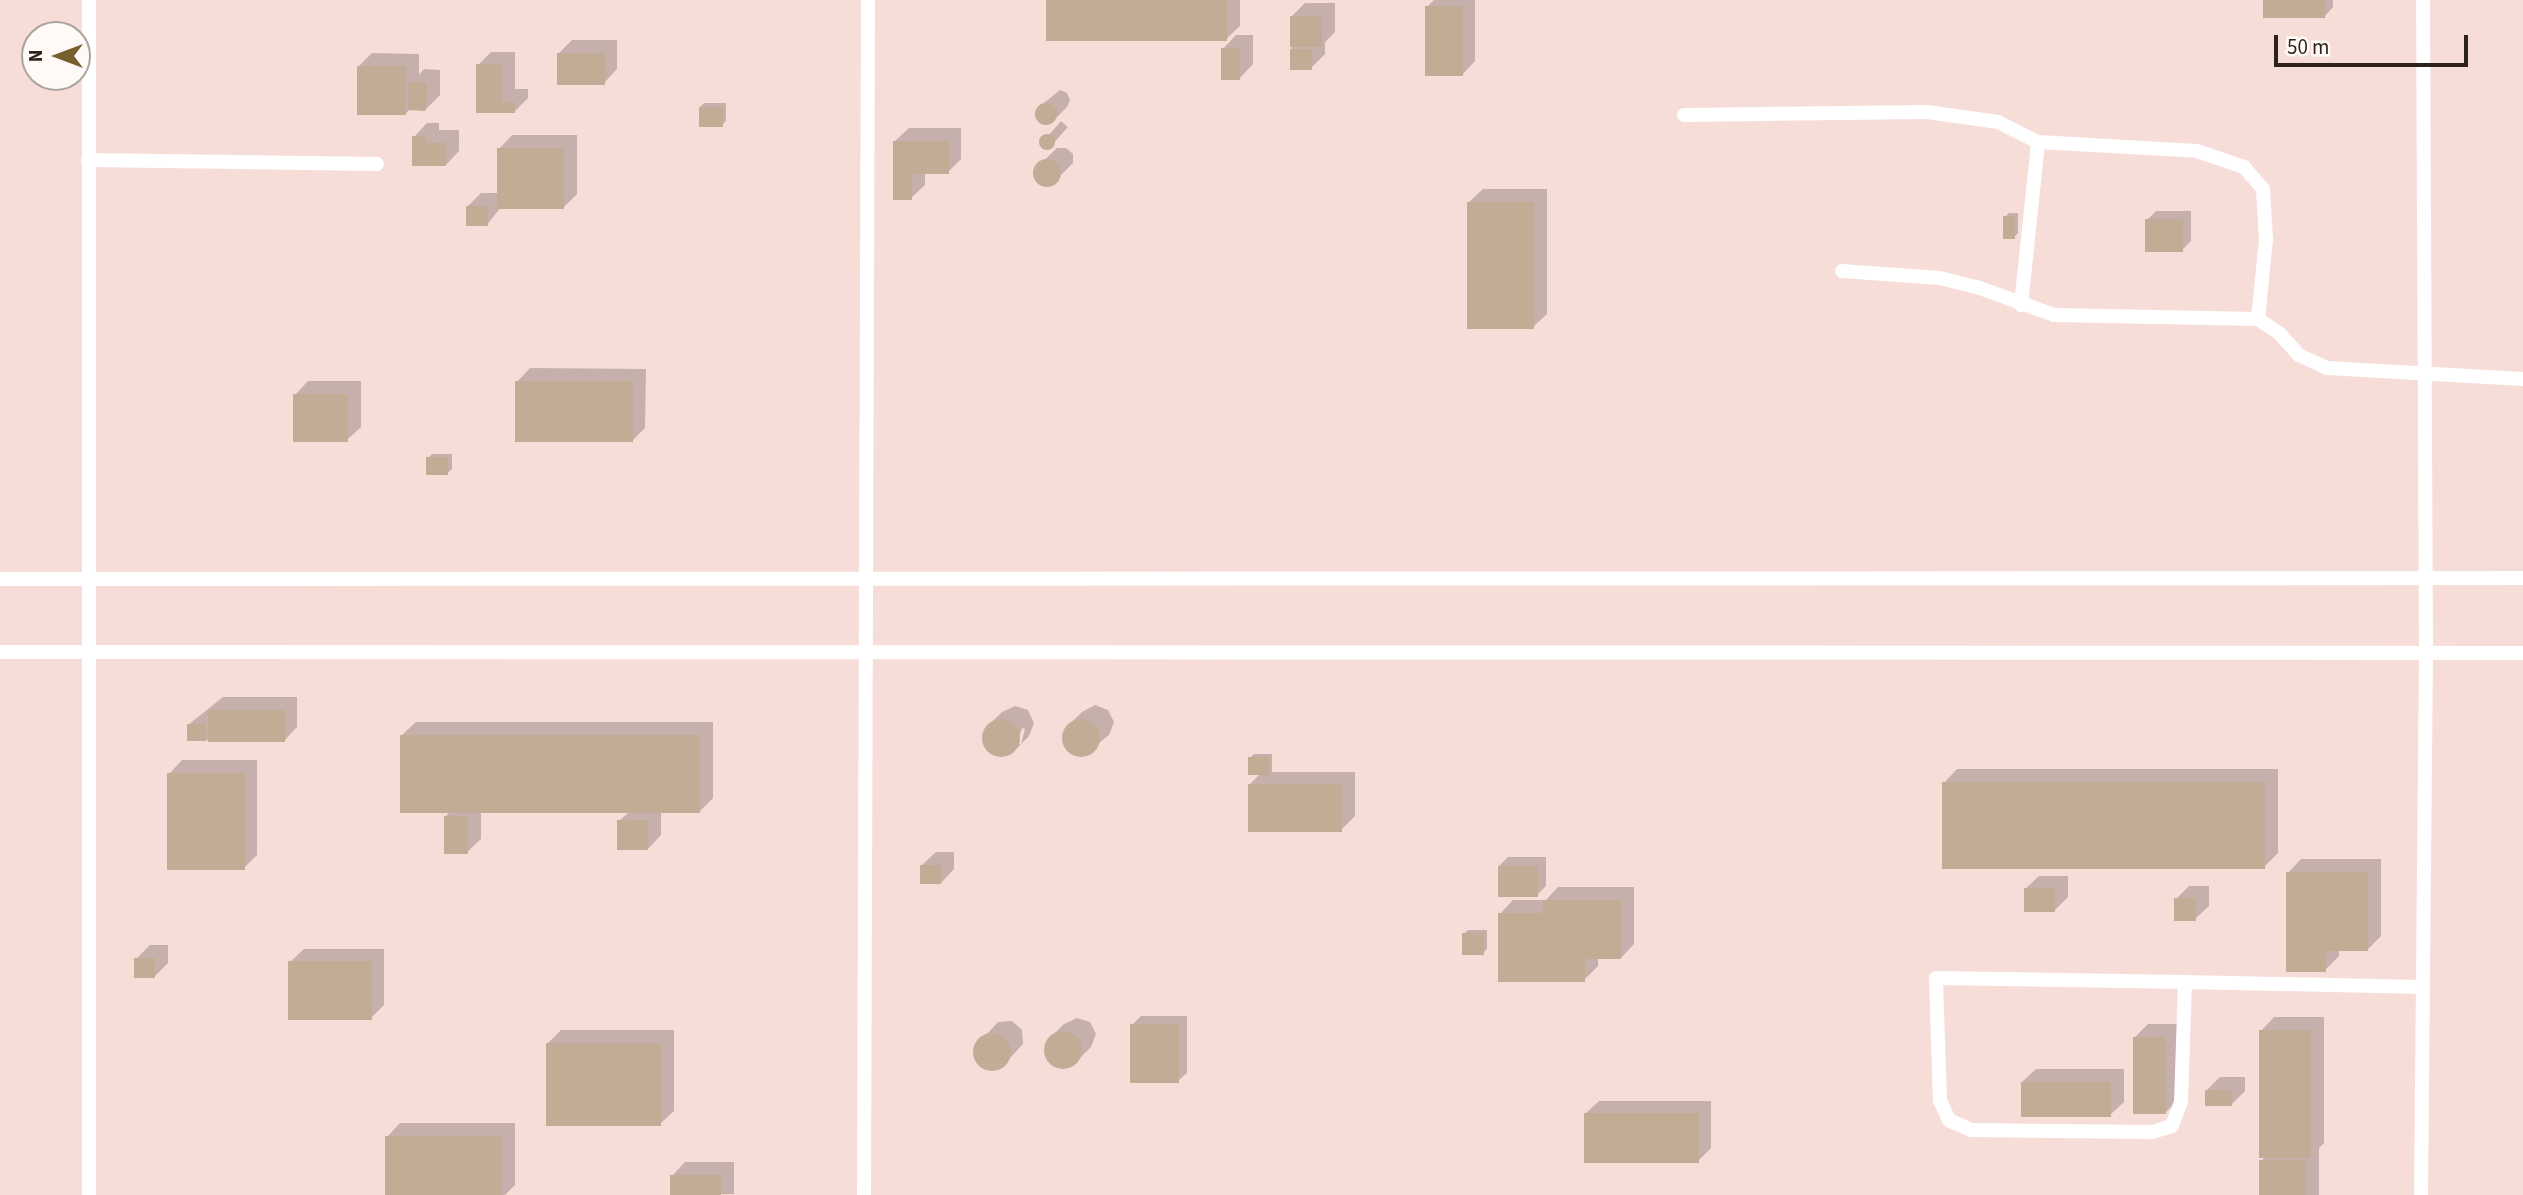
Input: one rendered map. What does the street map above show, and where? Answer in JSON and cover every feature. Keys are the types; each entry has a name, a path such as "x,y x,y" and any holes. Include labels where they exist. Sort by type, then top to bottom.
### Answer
{"lane":[{"path":"89,0 89,1195"},
{"path":"864,1195 868,0"},
{"path":"2421,1195 2426,653 2423,0"},
{"path":"1684,115 1927,112 1997,122 2038,142 2197,151 2244,167 2263,189 2266,239 2258,319"},
{"path":"2021,305 2038,142"},
{"path":"88,160 377,164"},
{"path":"1842,271 1940,278 1977,286 2021,305 2054,315 2258,319 2278,332 2299,355 2327,368 2523,379"},
{"path":"0,579 2523,578"},
{"path":"0,652 2523,653"},
{"path":"2185,982 2181,1102 2172,1126 2152,1132 1971,1130 1950,1120 1940,1101 1936,978 2185,982 2423,987"}],"shaded area":[{"path":"0,0 2523,0 2523,1195 0,1195"}],"building":[{"path":"1046,0 1227,0 1227,41 1046,41"},
{"path":"2263,0 2325,0 2325,18 2263,18"},
{"path":"1425,6 1463,6 1463,76 1425,76"},
{"path":"1290,16 1322,16 1322,47 1290,47"},
{"path":"1221,48 1240,48 1240,80 1221,80"},
{"path":"1290,49 1312,49 1312,70 1290,70"},
{"path":"557,53 605,53 605,85 557,85"},
{"path":"476,64 502,64 502,102 515,102 515,113 476,113"},
{"path":"357,66 406,66 406,115 357,115"},
{"path":"409,82 427,83 426,111 408,110"},
{"path":"1042,103 1050,103 1057,110 1057,118 1050,125 1042,125 1035,118 1035,110"},
{"path":"699,107 723,107 723,127 699,127"},
{"path":"1044,134 1050,134 1055,142 1053,148 1044,150 1039,145 1039,139"},
{"path":"412,136 426,136 426,143 446,143 446,166 412,166"},
{"path":"893,141 949,141 949,174 912,174 912,200 893,200"},
{"path":"497,148 564,148 564,209 497,209"},
{"path":"1047,159 1057,163 1061,173 1057,183 1047,187 1037,183 1033,173 1037,163"},
{"path":"1467,202 1534,202 1534,329 1467,329"},
{"path":"466,206 488,206 488,226 466,226"},
{"path":"2003,216 2015,216 2015,239 2003,239"},
{"path":"2145,219 2183,219 2183,252 2145,252"},
{"path":"515,381 633,381 633,442 515,442"},
{"path":"293,394 348,394 348,442 293,442"},
{"path":"426,457 448,457 448,475 426,475"},
{"path":"208,710 285,710 285,742 208,742"},
{"path":"1001,719 1015,724 1020,738 1015,752 1001,757 987,752 982,738 987,724"},
{"path":"1081,719 1095,724 1100,738 1095,752 1081,757 1067,752 1062,738 1067,724"},
{"path":"187,724 206,724 206,741 187,741"},
{"path":"400,735 700,735 700,813 400,813"},
{"path":"1248,757 1269,757 1269,775 1248,775"},
{"path":"167,773 245,773 245,870 167,870"},
{"path":"1942,782 2265,782 2265,869 1942,869"},
{"path":"1248,784 1342,784 1342,832 1248,832"},
{"path":"444,816 468,816 468,854 444,854"},
{"path":"617,820 648,820 648,850 617,850"},
{"path":"920,865 941,865 941,884 920,884"},
{"path":"1498,866 1538,866 1538,897 1498,897"},
{"path":"2286,872 2368,872 2368,951 2326,951 2326,972 2286,972"},
{"path":"2024,888 2055,888 2055,912 2024,912"},
{"path":"2174,898 2196,898 2196,921 2174,921"},
{"path":"1543,900 1621,900 1621,959 1585,959 1585,982 1498,982 1498,913 1543,913"},
{"path":"1462,933 1484,933 1484,955 1462,955"},
{"path":"134,958 155,958 155,978 134,978"},
{"path":"288,961 372,961 372,1020 288,1020"},
{"path":"1130,1024 1179,1024 1179,1083 1130,1083"},
{"path":"2259,1030 2311,1030 2311,1158 2259,1158"},
{"path":"1063,1031 1077,1036 1082,1050 1077,1064 1063,1069 1049,1064 1044,1050 1049,1036"},
{"path":"992,1033 1006,1038 1011,1052 1006,1066 992,1071 978,1066 973,1052 978,1038"},
{"path":"2133,1037 2166,1037 2166,1114 2133,1114"},
{"path":"546,1043 661,1043 661,1126 546,1126"},
{"path":"2021,1082 2111,1082 2111,1117 2021,1117"},
{"path":"2205,1090 2232,1090 2232,1106 2205,1106"},
{"path":"1584,1113 1699,1113 1699,1163 1584,1163"},
{"path":"385,1136 502,1136 502,1195 385,1195"},
{"path":"2259,1160 2306,1160 2306,1195 2259,1195"},
{"path":"670,1175 721,1175 721,1195 670,1195"}]}
